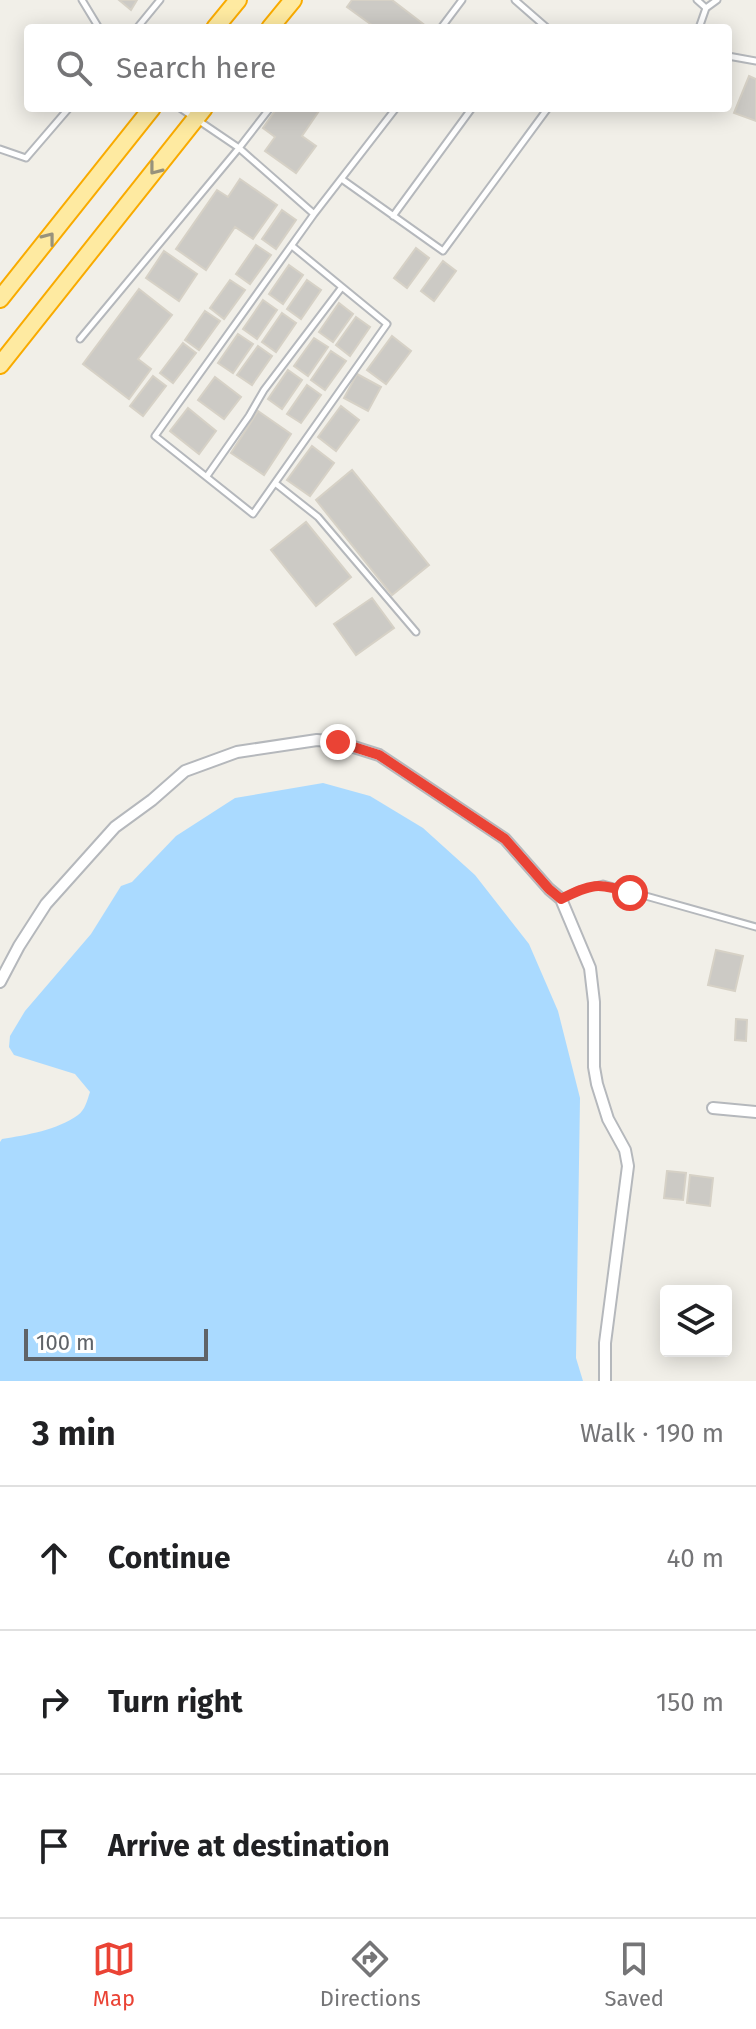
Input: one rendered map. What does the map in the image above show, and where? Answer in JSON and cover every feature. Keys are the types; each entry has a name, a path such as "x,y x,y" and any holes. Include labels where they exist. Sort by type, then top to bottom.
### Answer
{"highway":[{"path":"218,24 238,0"},
{"path":"273,24 293,0"},
{"path":"0,299 149,112"},
{"path":"0,365 199,113"}],"street":[{"path":"0,982 46,904 115,827 185,771 220,756 317,740 338,742 379,755 505,839 561,899 590,968 597,1084 608,1119 625,1150 628,1166 605,1343 605,1381"},
{"path":"713,1108 756,1112"}],"lane":[{"path":"82,0 97,24"},
{"path":"140,24 160,0"},
{"path":"444,24 462,0"},
{"path":"515,0 542,24"},
{"path":"697,0 706,8"},
{"path":"700,24 706,8 717,0"},
{"path":"732,57 756,61"},
{"path":"0,149 26,158 66,112"},
{"path":"80,339 267,112"},
{"path":"292,246 387,324 253,514 155,436 314,214 393,112"},
{"path":"393,216 469,112"},
{"path":"343,180 443,251 545,112"},
{"path":"199,113 314,214"},
{"path":"207,476 264,390 342,287"},
{"path":"275,483 318,517 416,632"},
{"path":"561,899 579,890 603,884 756,927"}],"water":[{"path":"323,783 370,796 423,828 475,875 529,944 558,1011 580,1098 576,1358 583,1381 0,1381 0,1142 70,1120 82,1111 90,1092 75,1074 14,1055 9,1047 10,1036 25,1011 91,934 121,886 132,882 176,836 235,798"}],"building":[{"path":"119,0 137,0 131,10"},
{"path":"352,0 392,0 423,24 370,24 347,7"},
{"path":"749,76 756,79 756,121 734,113"},
{"path":"274,112 318,112 302,136 316,146 296,173 265,151 275,137 263,128"},
{"path":"240,179 277,205 253,239 235,227 206,270 176,249 217,190 228,197"},
{"path":"282,210 296,220 276,249 262,239"},
{"path":"256,245 271,255 250,284 236,274"},
{"path":"416,248 429,258 407,288 394,278"},
{"path":"164,251 197,274 179,301 146,278"},
{"path":"443,261 456,271 434,301 421,291"},
{"path":"289,265 303,275 283,304 269,294"},
{"path":"230,280 245,290 224,319 210,308"},
{"path":"307,280 321,290 301,319 287,309"},
{"path":"139,289 172,315 138,359 151,369 129,399 83,364"},
{"path":"263,300 277,310 257,339 243,329"},
{"path":"339,303 353,314 333,342 319,332"},
{"path":"205,311 220,321 199,350 185,340"},
{"path":"282,313 296,323 276,352 262,342"},
{"path":"356,317 370,327 350,356 336,345"},
{"path":"238,334 253,344 233,373 218,363"},
{"path":"392,336 411,351 386,384 367,370"},
{"path":"314,338 328,347 308,376 294,366"},
{"path":"183,343 196,353 173,383 160,373"},
{"path":"258,346 272,356 252,385 237,375"},
{"path":"331,351 346,361 325,390 311,380"},
{"path":"288,370 302,380 282,409 268,399"},
{"path":"357,374 381,387 368,411 344,398"},
{"path":"153,376 166,386 143,416 130,406"},
{"path":"215,377 241,397 224,419 198,400"},
{"path":"307,385 321,395 301,423 287,414"},
{"path":"341,406 359,420 336,451 318,437"},
{"path":"188,408 216,431 199,454 170,431"},
{"path":"258,411 291,434 264,475 231,453"},
{"path":"312,446 334,463 310,496 287,480"},
{"path":"352,470 429,565 392,595 316,500"},
{"path":"306,522 351,577 316,606 271,550"},
{"path":"372,598 394,628 356,655 334,624"},
{"path":"716,950 743,956 735,991 708,985"},
{"path":"736,1019 747,1020 746,1041 735,1040"},
{"path":"667,1171 686,1173 683,1200 664,1198"},
{"path":"690,1175 713,1178 710,1206 687,1203"}],"route":[{"path":"338,742 379,755 505,839 561,899 579,890 603,884 630,893"}]}
